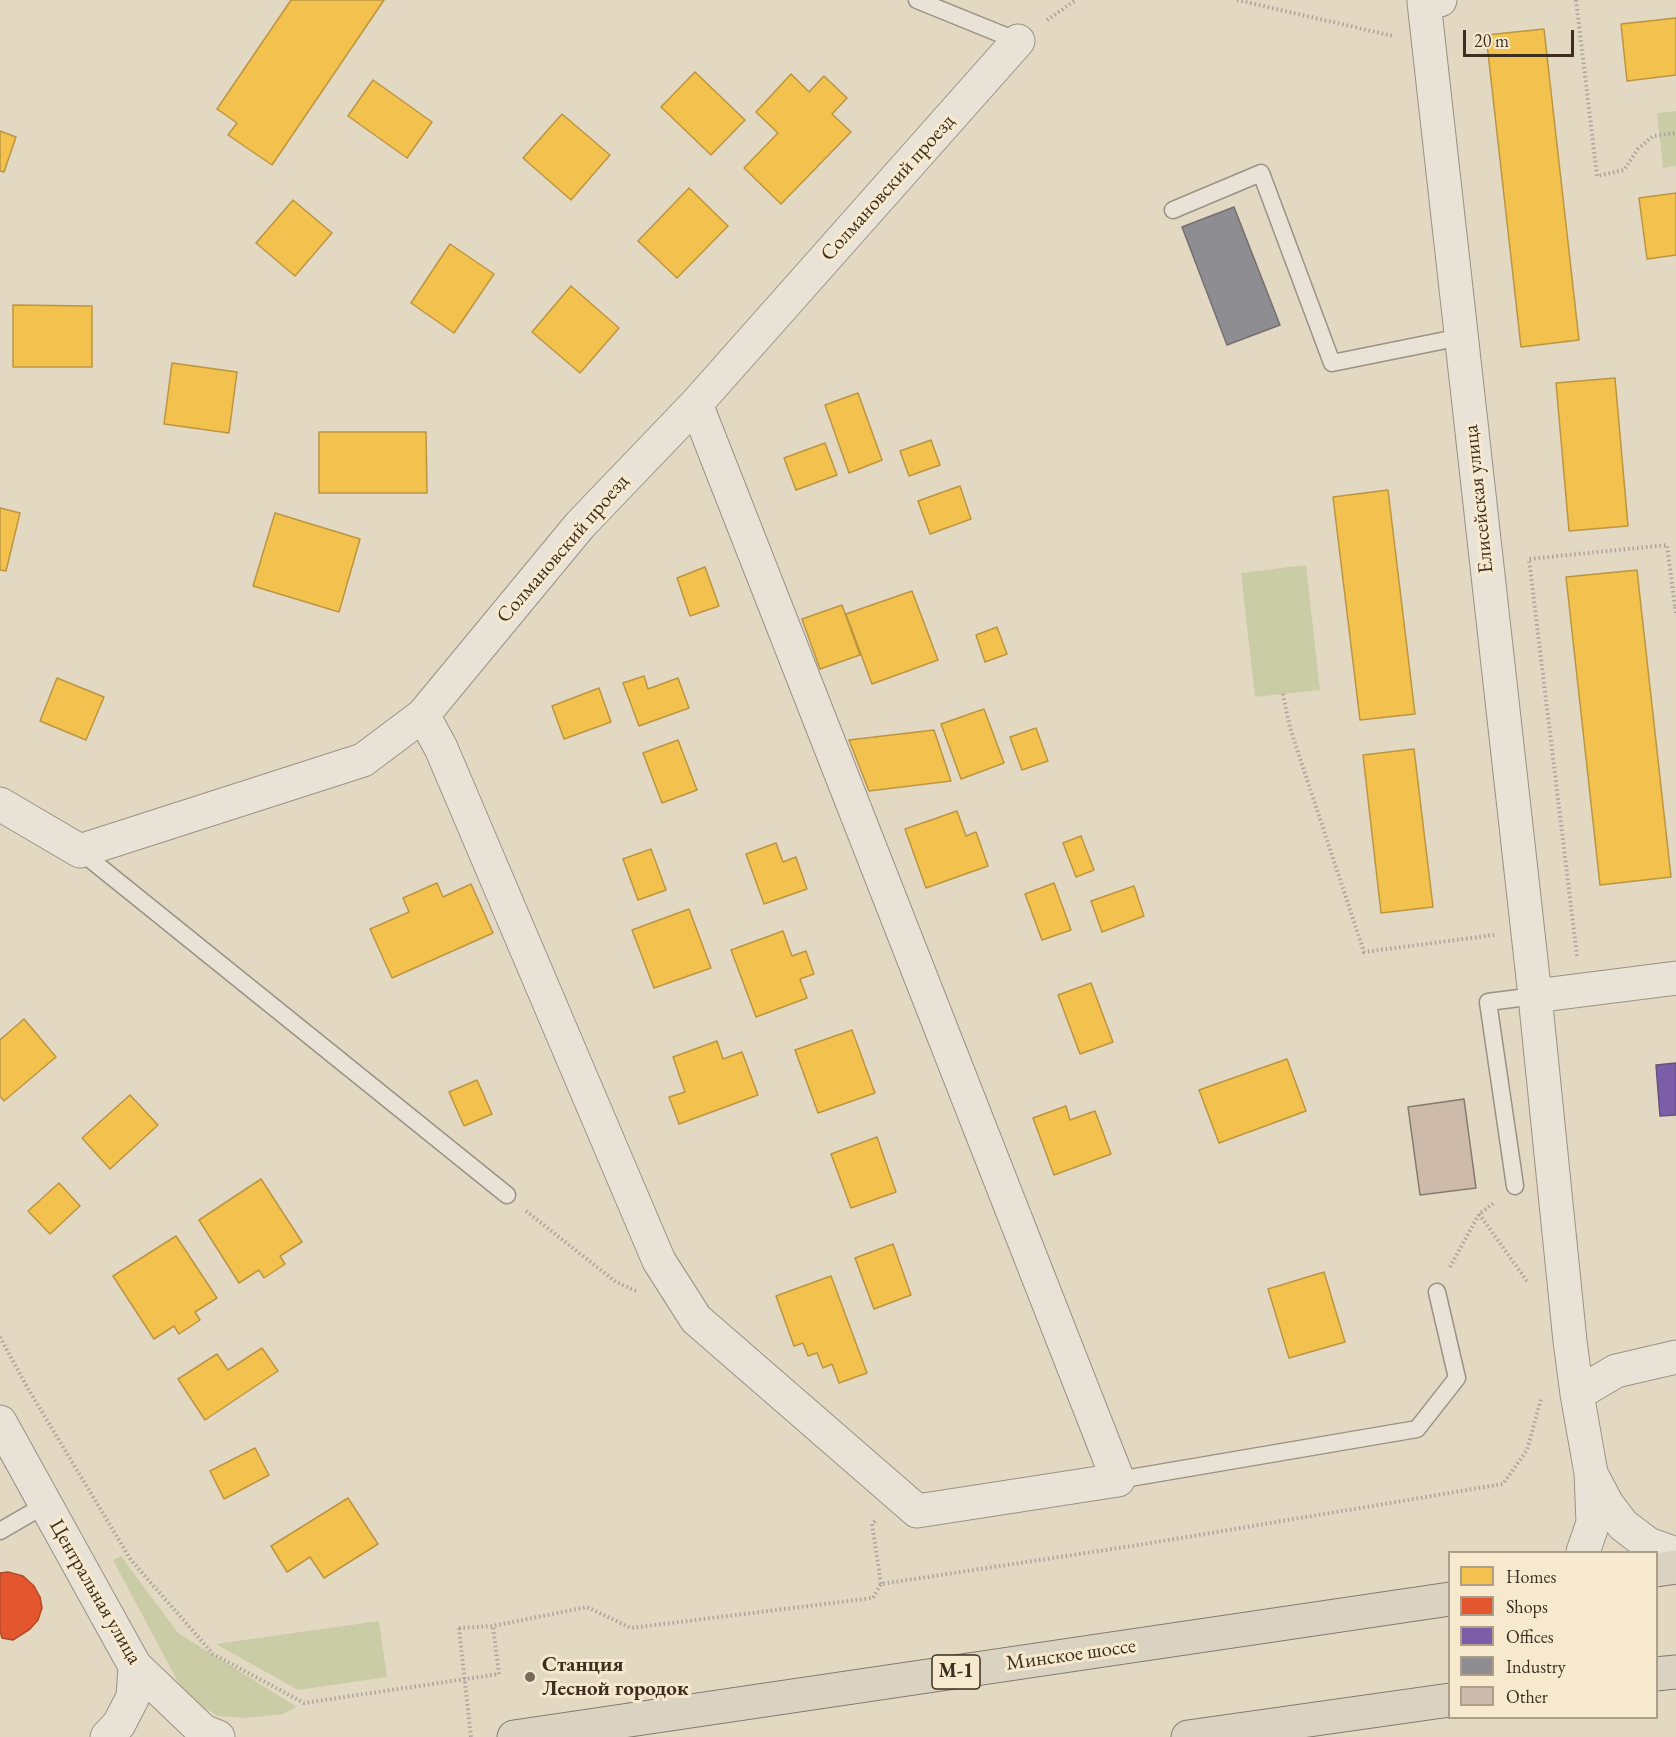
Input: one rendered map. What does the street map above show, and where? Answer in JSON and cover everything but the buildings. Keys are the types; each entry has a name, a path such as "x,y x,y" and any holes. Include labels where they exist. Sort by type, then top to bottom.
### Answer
{"highway":[{"path":"1658,1570 1676,1567"},
{"name":"Минское шоссе","path":"514,1737 1448,1599"},
{"path":"1658,1674 1676,1671"},
{"path":"1188,1737 1448,1700"}],"street":[{"name":"Елисейская улица","path":"1429,1 1428,44 1528,930 1577,1394 1591,1473"},
{"name":"Солмановский проезд","path":"80,851 363,760 423,715 580,525 696,404 1018,41"},
{"path":"423,715 441,748 659,1261 696,1318 917,1511 1118,1480 696,404"},
{"path":"0,804 80,851"},
{"path":"1535,996 1676,978"},
{"path":"1577,1394 1616,1371 1676,1358"},
{"name":"Центральная улица","path":"0,1424 135,1666 203,1731 218,1737"},
{"path":"1583,1551 1593,1522 1591,1473"},
{"path":"1591,1473 1607,1504 1623,1526 1648,1544 1676,1554"},
{"path":"107,1737 119,1724 133,1697 135,1666"}],"lane":[{"path":"916,0 1018,41"},
{"path":"1173,210 1261,173 1332,363 1461,336"},
{"path":"80,851 507,1196"},
{"path":"1515,1186 1488,1002 1535,996"},
{"path":"1118,1480 1417,1429 1457,1378 1437,1292"},
{"path":"0,1531 45,1505"}],"path":[{"path":"1237,0 1428,44"},
{"path":"1576,0 1597,176 1624,170 1638,149 1653,136 1676,133"},
{"path":"1581,990 1529,559 1667,545 1676,615"},
{"path":"1283,694 1290,728 1364,952 1528,930"},
{"path":"1437,1292 1479,1214 1515,1186"},
{"path":"507,1196 616,1282 646,1296"},
{"path":"1479,1214 1531,1287"},
{"path":"0,1337 27,1387 130,1560 213,1654 303,1703 499,1674 493,1626"},
{"path":"881,1584 1145,1544 1503,1484 1527,1450 1542,1394"},
{"path":"471,1737 459,1628 493,1626 587,1607 631,1628 873,1598 881,1584 872,1524"}],"green space":[{"path":"1676,111 1676,166 1663,168 1657,113"},
{"path":"1306,565 1320,690 1255,697 1241,573"},
{"path":"121,1556 178,1633 297,1707 283,1714 246,1718 218,1716 194,1702 178,1682 113,1560"},
{"path":"379,1621 387,1677 298,1690 216,1644"}],"place":[{"name":"Станция Лесной городок","path":"530,1677"}]}
